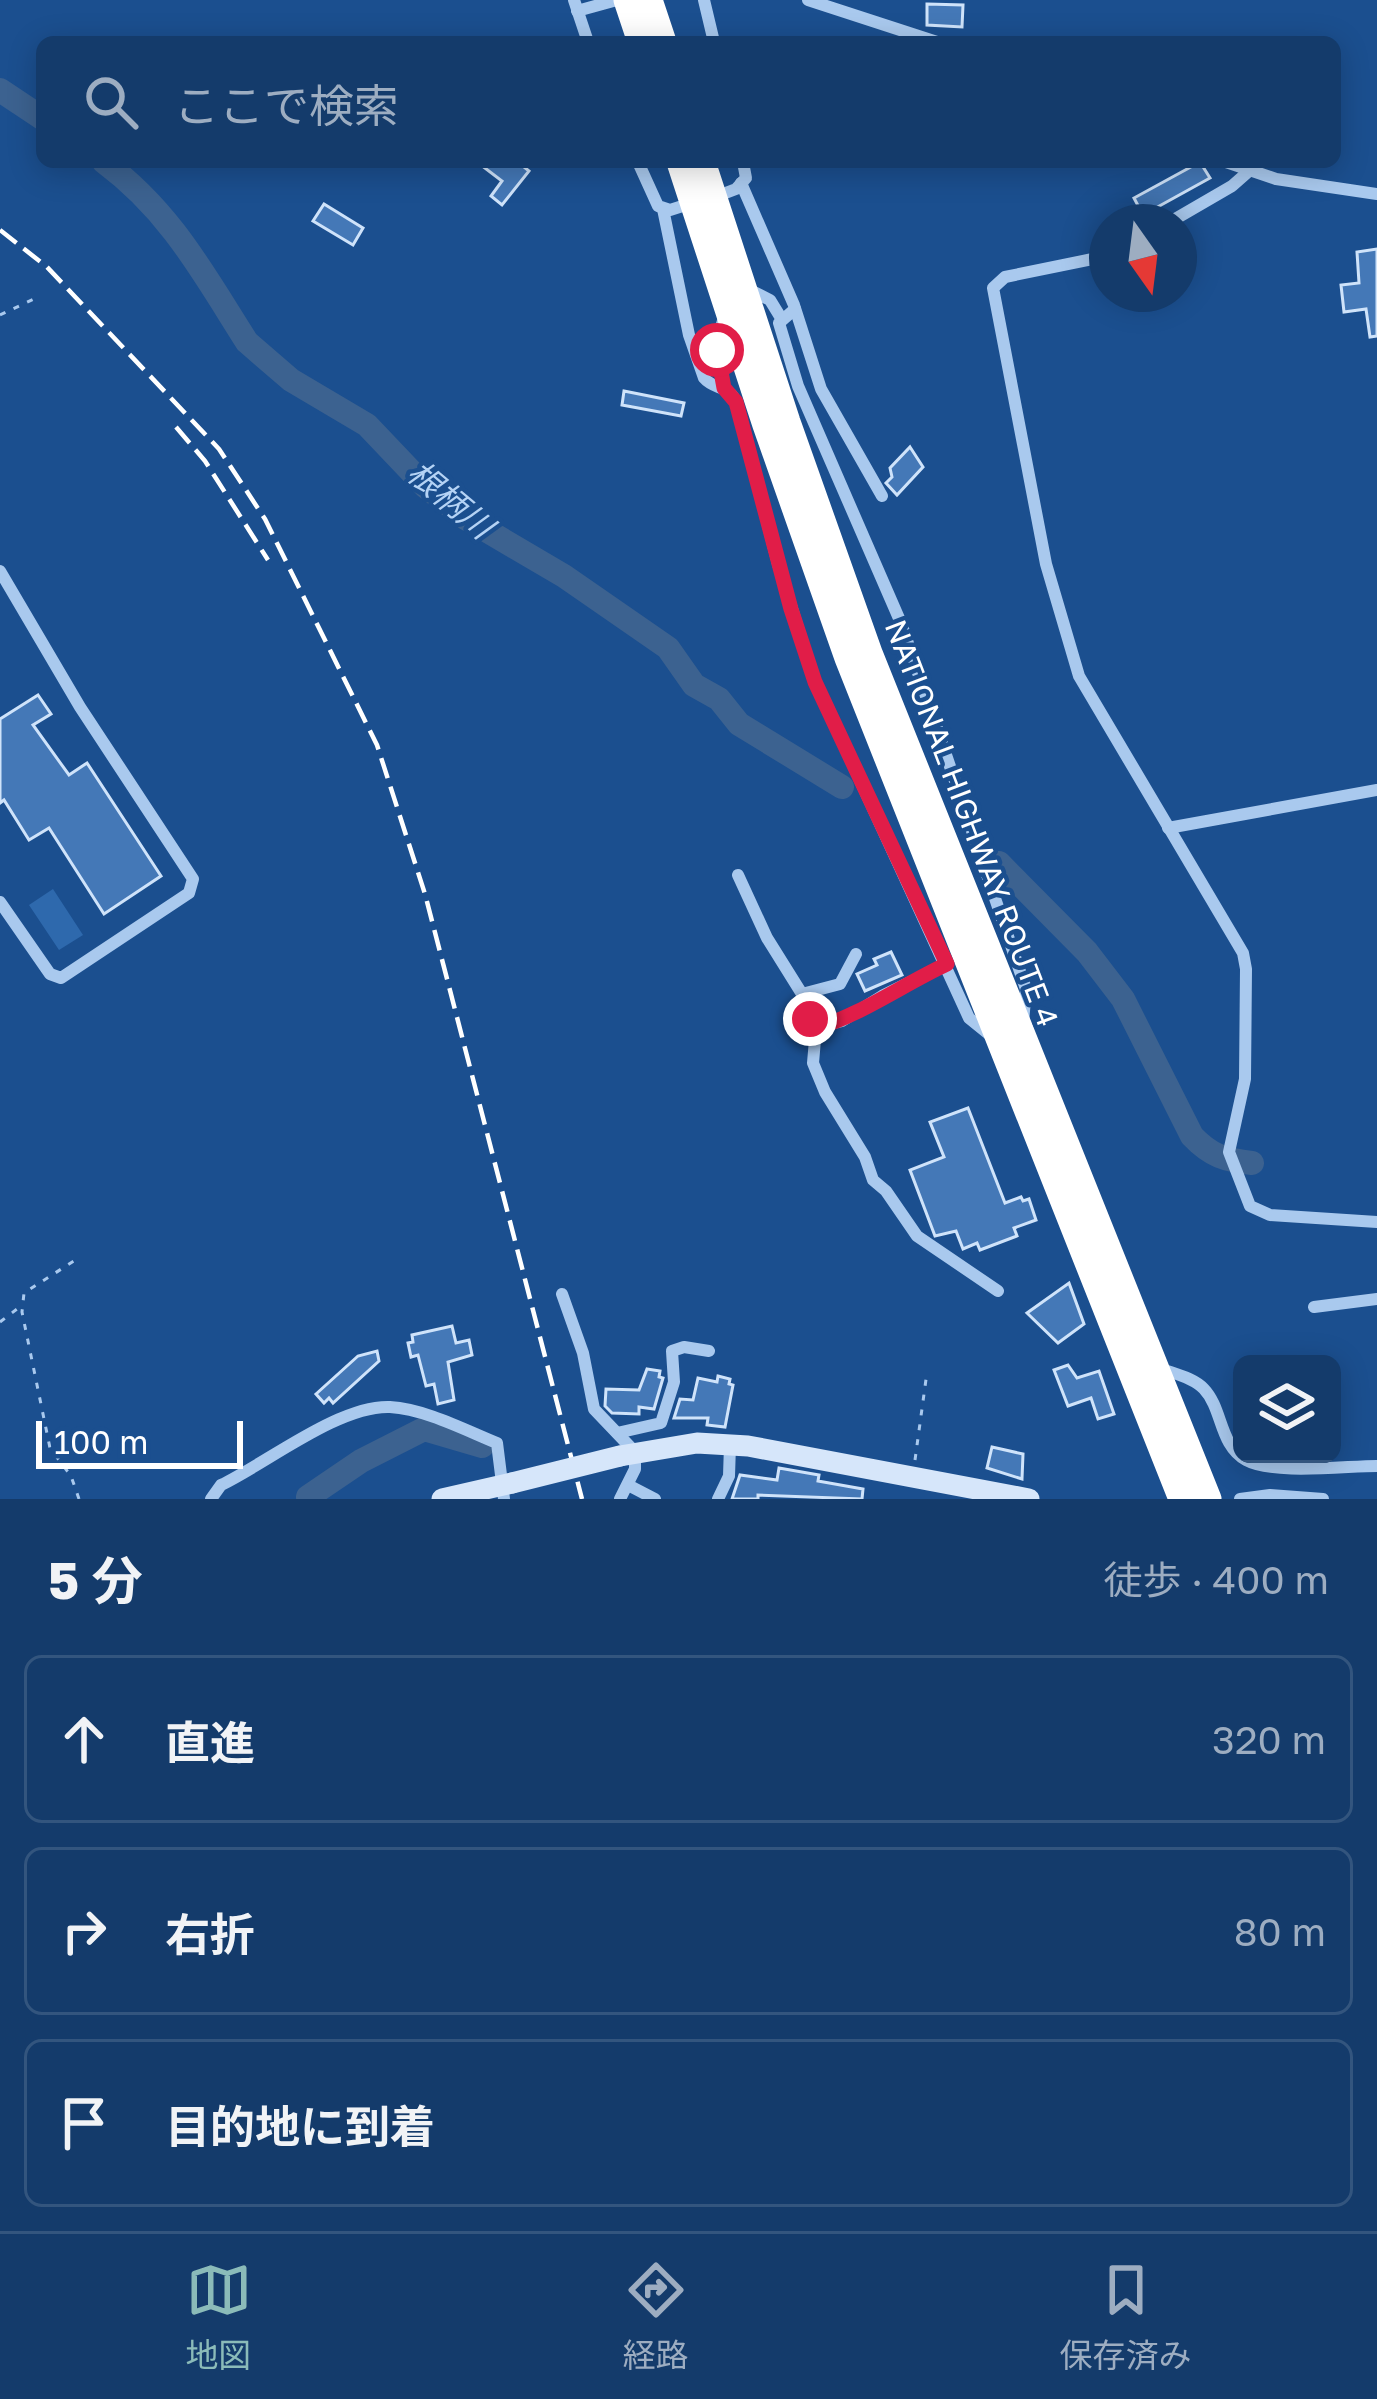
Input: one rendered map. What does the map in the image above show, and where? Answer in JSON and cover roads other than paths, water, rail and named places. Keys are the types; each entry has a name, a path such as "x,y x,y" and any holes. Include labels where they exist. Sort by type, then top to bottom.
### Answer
{"highway":[{"path":"649,0 661,36"},
{"path":"616,1 637,36"},
{"name":"NATIONAL HIGHWAY ROUTE 4","path":"684,168 704,200"},
{"name":"NATIONAL HIGHWAY ROUTE 4","path":"702,168 704,200 735,298 1182,1499"},
{"name":"NATIONAL HIGHWAY ROUTE 4","path":"1009,1036 1208,1499"}],"street":[{"path":"704,0 713,36"},
{"path":"808,0 919,36"},
{"path":"586,36 576,6 616,1"},
{"path":"641,168 663,209 704,200 741,183 746,178 744,168"},
{"path":"1244,168 1276,179 1377,194"},
{"path":"1197,206 1250,170"},
{"path":"741,183 795,309 820,389 882,496"},
{"path":"663,209 688,335 704,378 724,388"},
{"path":"1089,260 1005,278 993,288 1046,564 1067,643 1086,692 1236,937 1246,968 1245,1079 1228,1144 1245,1199 1270,1215 1377,1222"},
{"path":"781,318 770,300 735,298 720,323 717,341 724,388 736,402 796,626 826,710 969,1018 1009,1036 1027,1007 1026,989 907,640 798,386 778,323 795,309"},
{"path":"0,571 80,707 193,879 189,893 61,978 44,968 0,902"},
{"path":"1168,828 1377,790"},
{"path":"738,875 766,938 802,994 816,1028 814,1064 873,1180 917,1236 998,1291"},
{"path":"802,994 840,984 856,954"},
{"path":"816,1028 842,1021 947,964"},
{"path":"562,1294 583,1353 594,1408 635,1469 620,1499"},
{"path":"1314,1307 1377,1299"},
{"path":"442,1499 506,1489 624,1447 661,1423 674,1382 672,1351 684,1347 710,1351"},
{"path":"1155,1367 1199,1384 1213,1402 1224,1434 1247,1460 1273,1466 1377,1466"},
{"path":"211,1499 220,1485 342,1418 385,1407 404,1409 496,1444 506,1489"},
{"path":"624,1447 730,1445 912,1478 962,1493 1029,1499"},
{"path":"718,1499 729,1476 730,1445"},
{"path":"628,1485 655,1499"},
{"path":"1240,1499 1270,1495 1323,1499"}],"waterway":[{"name":"根柄川","path":"0,90 36,114"},
{"name":"根柄川","path":"112,168 167,223 247,342 291,380 367,425 425,486 467,519 564,576 668,648 694,685 719,699 739,724 842,787"},
{"name":"根柄川","path":"999,863 1087,952 1123,999 1192,1136 1219,1156 1252,1163"},
{"path":"308,1497 361,1461 424,1429 482,1446"}],"railway":[{"path":"0,230 47,267 219,449 265,519 377,745 425,894 582,1499"},
{"path":"176,427 205,461 268,560"}]}
